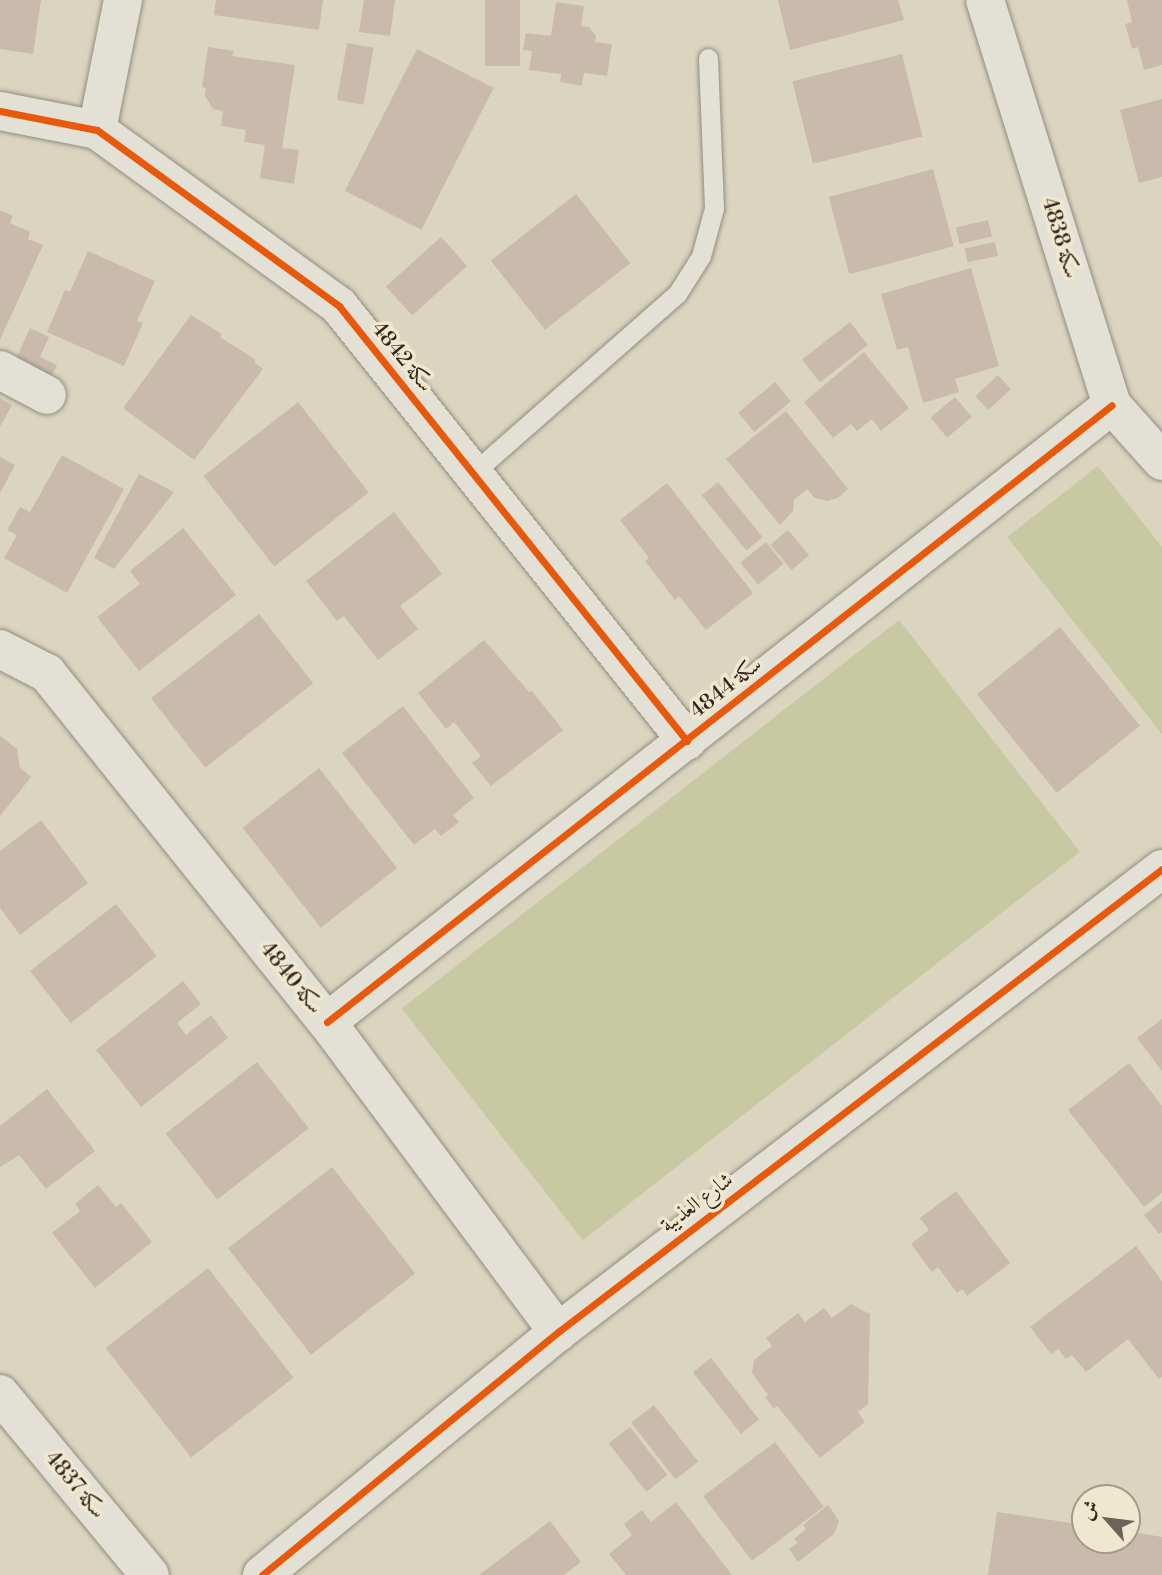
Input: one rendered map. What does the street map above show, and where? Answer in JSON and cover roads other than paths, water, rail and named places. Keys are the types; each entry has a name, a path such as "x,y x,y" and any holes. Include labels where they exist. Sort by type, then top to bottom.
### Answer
{"street":[{"path":"97,130 123,0"},
{"name":"سكة 4838","path":"985,0 1112,405 1162,461"},
{"name":"سكة 4842","path":"0,111 97,130 339,306 687,741"},
{"path":"0,370 47,395"},
{"name":"سكة 4844","path":"327,1022 1112,405"},
{"name":"سكة 4840","path":"0,649 47,673 327,1022 558,1332"},
{"name":"شارع العذيبة","path":"262,1575 558,1332 1162,869"},
{"name":"سكة 4837","path":"0,1394 150,1575"}],"lane":[{"path":"473,473 677,294 701,256 714,208 708,58"}]}
